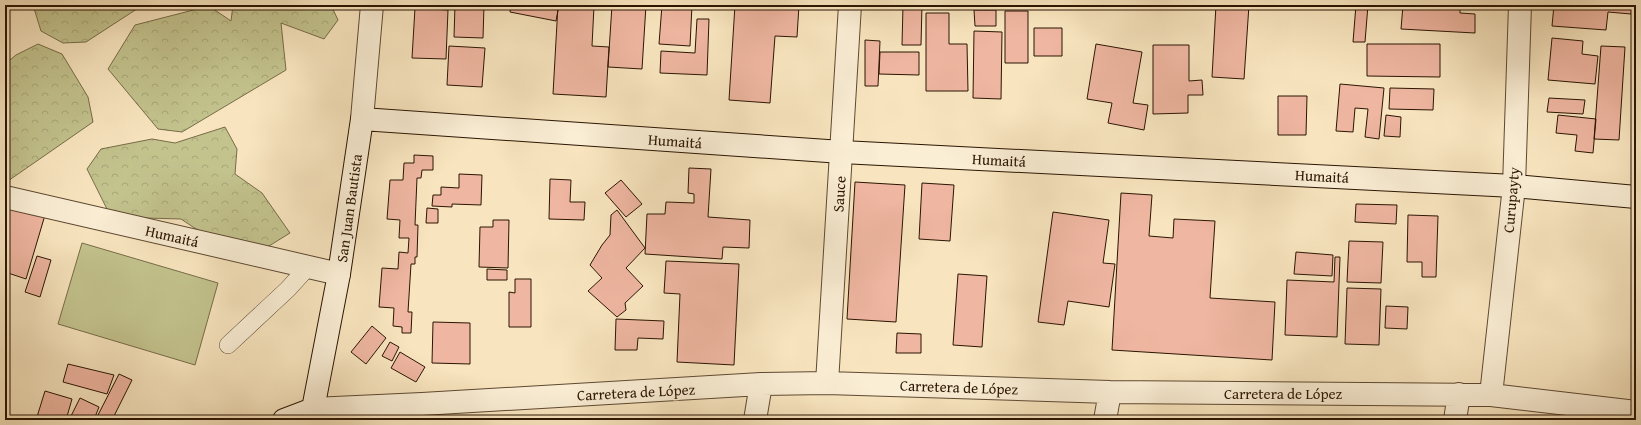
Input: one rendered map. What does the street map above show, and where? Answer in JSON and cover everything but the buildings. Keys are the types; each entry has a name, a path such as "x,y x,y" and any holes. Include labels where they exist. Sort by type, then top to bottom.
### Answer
{"street":[{"name":"San Juan Bautista","path":"313,409 340,274 362,119 372,5"},
{"name":"Sauce","path":"827,383 850,5"},
{"name":"Curupayty","path":"1491,395 1514,186 1520,5"},
{"name":"Humaitá","path":"362,119 842,152 1514,186 1636,197"},
{"name":"Humaitá","path":"5,197 340,274"},
{"name":"Carretera de López","path":"284,420 313,409 420,412 761,384 827,383 1110,392 1491,395 1636,412"},
{"path":"756,420 761,384"},
{"path":"1105,420 1110,392"},
{"path":"1455,420 1459,394"}],"lane":[{"path":"228,345 288,289 308,267"}],"green space":[{"path":"33,5 143,5 86,42 63,43 41,31"},
{"path":"233,5 331,5 338,20 324,39 281,23 286,70 182,132 158,129 108,69 135,25 209,6 231,21"},
{"path":"38,44 62,54 88,97 93,122 5,183 5,64 16,55"},
{"path":"225,127 237,149 235,174 262,193 290,233 269,246 223,247 181,219 111,217 87,169 101,149 152,139 175,143"},
{"path":"82,243 218,283 195,365 58,324"}]}
